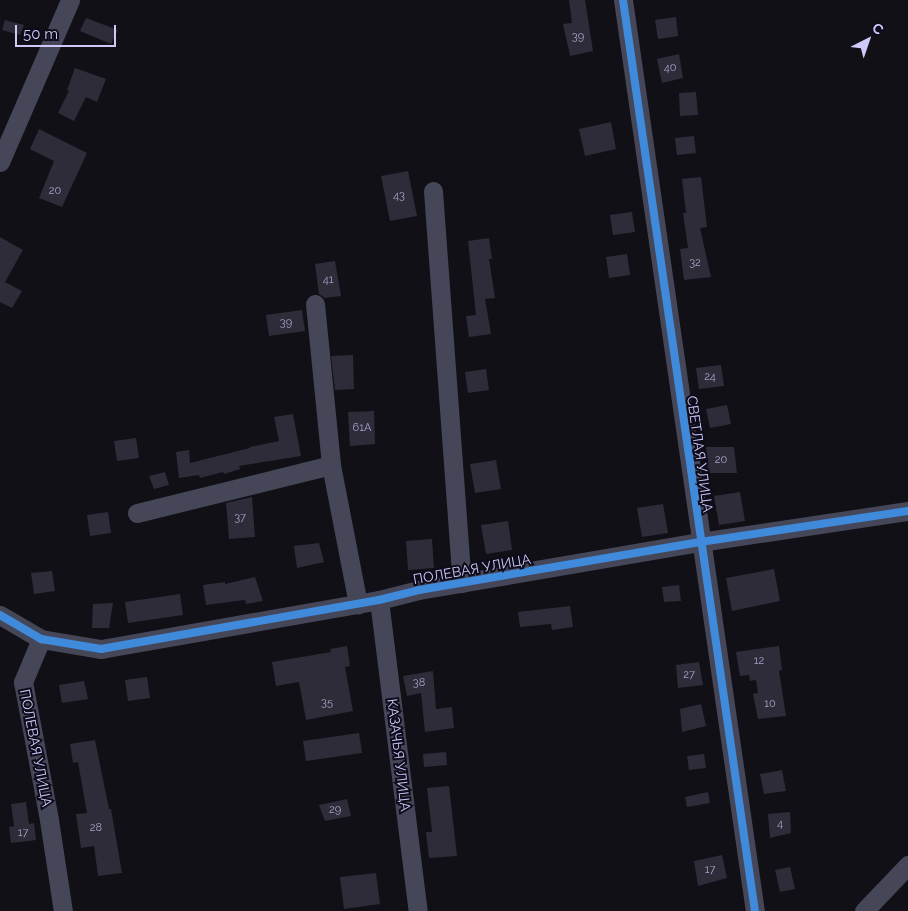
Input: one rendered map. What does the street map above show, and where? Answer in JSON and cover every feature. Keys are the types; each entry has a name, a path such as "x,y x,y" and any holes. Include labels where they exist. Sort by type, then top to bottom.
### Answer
{"street":[{"path":"0,162 70,0"},
{"name":"СВЕТЛАЯ УЛИЦА","path":"622,0 755,911"},
{"path":"433,191 462,583"},
{"path":"315,304 331,465 358,604"},
{"path":"138,513 331,465"},
{"name":"ПОЛЕВАЯ УЛИЦА","path":"64,911 50,820 23,682 41,639 101,649 700,542 908,511"},
{"name":"КАЗАЧЬЯ УЛИЦА","path":"379,600 418,911"},
{"path":"0,615 41,639"},
{"path":"864,911 908,865"}],"building":[{"path":"569,0 585,0 593,51 570,56 563,24 572,23"},
{"path":"676,17 678,36 658,39 655,20"},
{"path":"86,18 118,30 111,44 80,31"},
{"path":"5,20 24,25 20,35 2,30"},
{"path":"679,54 683,78 662,83 657,59"},
{"path":"75,68 106,79 97,102 86,97 74,121 58,113 69,91 67,90"},
{"path":"696,92 698,115 680,116 679,93"},
{"path":"611,122 616,149 585,156 579,129"},
{"path":"39,129 87,153 62,207 39,198 54,161 30,149"},
{"path":"694,136 696,153 677,155 675,138"},
{"path":"408,171 417,216 390,221 381,176"},
{"path":"701,177 707,227 700,228 711,277 684,280 680,249 688,248 683,213 686,213 682,179"},
{"path":"632,212 635,232 613,235 610,215"},
{"path":"0,237 23,250 5,282 22,291 12,308 0,302"},
{"path":"489,238 492,259 489,259 495,298 485,299 491,334 469,337 466,316 476,315 468,241"},
{"path":"627,254 630,275 609,278 606,257"},
{"path":"335,261 341,296 325,298 319,294 315,264"},
{"path":"302,310 305,331 269,336 266,315"},
{"path":"353,355 354,389 335,390 331,356"},
{"path":"721,365 724,386 699,389 696,368"},
{"path":"486,369 489,390 468,393 465,372"},
{"path":"727,405 731,424 710,428 706,409"},
{"path":"374,411 375,444 350,446 348,412"},
{"path":"293,414 301,456 239,466 240,469 224,474 223,472 200,478 199,475 179,478 176,452 189,450 190,463 279,441 274,417"},
{"path":"136,438 139,458 117,461 114,441"},
{"path":"706,447 734,447 737,473 708,473"},
{"path":"496,460 501,489 475,493 470,464"},
{"path":"165,472 169,485 154,489 149,476"},
{"path":"740,492 745,521 719,525 714,496"},
{"path":"252,497 255,537 229,539 226,503"},
{"path":"663,504 668,533 642,537 637,508"},
{"path":"108,512 111,533 90,536 87,515"},
{"path":"508,521 512,550 486,554 481,525"},
{"path":"432,539 434,568 408,570 406,541"},
{"path":"319,543 324,562 297,568 294,546"},
{"path":"774,569 780,601 732,611 726,578"},
{"path":"52,571 55,591 34,594 31,573"},
{"path":"255,577 263,601 246,604 245,600 206,605 203,585 225,582 225,584"},
{"path":"679,585 681,601 664,602 662,587"},
{"path":"180,594 183,615 128,623 125,602"},
{"path":"113,603 109,628 92,628 93,604"},
{"path":"570,606 573,627 552,630 551,624 520,627 518,612"},
{"path":"347,646 350,666 345,667 353,711 306,720 299,682 276,686 272,662 331,652 330,649"},
{"path":"779,646 782,670 779,671 786,716 758,719 753,694 758,693 756,680 750,681 749,675 740,676 736,652"},
{"path":"699,662 703,685 678,688 676,665"},
{"path":"433,671 436,709 452,707 454,728 425,732 421,693 407,696 403,676"},
{"path":"147,677 150,698 128,701 125,680"},
{"path":"84,681 88,699 62,703 59,685"},
{"path":"701,704 706,726 682,732 680,709"},
{"path":"359,733 362,753 306,761 303,741"},
{"path":"95,740 109,809 111,809 122,873 98,876 94,846 81,848 76,814 87,813 78,762 73,763 70,744"},
{"path":"446,752 447,765 424,767 423,754"},
{"path":"704,754 706,768 689,770 687,756"},
{"path":"782,770 786,791 764,794 760,774"},
{"path":"449,786 457,856 429,858 426,832 432,832 427,788"},
{"path":"708,792 710,803 687,807 685,797"},
{"path":"347,799 351,816 325,821 319,805"},
{"path":"26,802 29,824 34,823 36,840 11,843 9,827 14,826 11,804"},
{"path":"790,812 791,833 770,838 768,814"},
{"path":"722,855 727,878 698,886 694,861"},
{"path":"790,867 795,889 780,892 775,870"},
{"path":"376,873 380,904 344,909 340,877"}],"cycle path":[{"path":"623,0 755,911"},
{"path":"0,615 41,639 101,649 379,600 419,590 700,542 908,511"}]}
